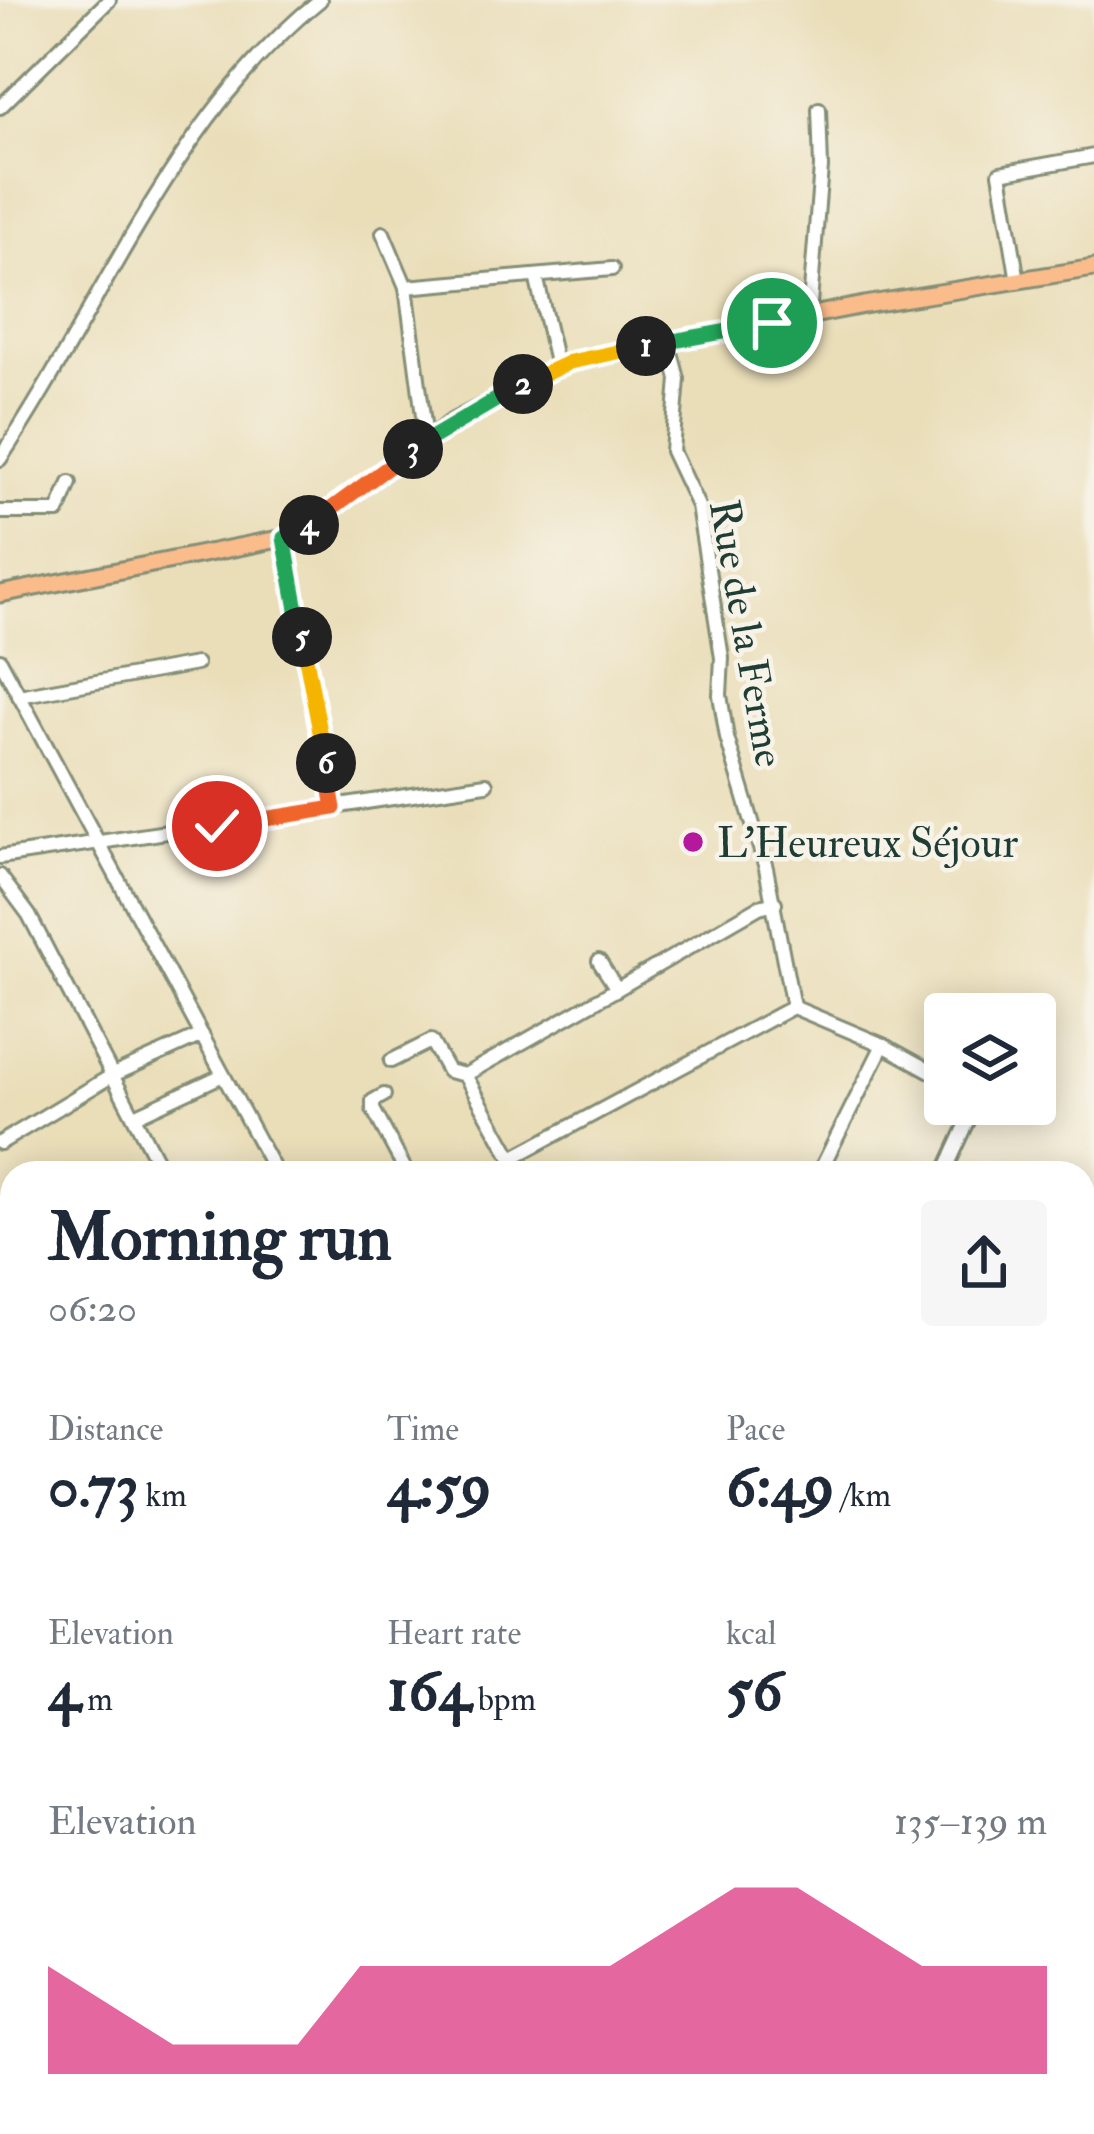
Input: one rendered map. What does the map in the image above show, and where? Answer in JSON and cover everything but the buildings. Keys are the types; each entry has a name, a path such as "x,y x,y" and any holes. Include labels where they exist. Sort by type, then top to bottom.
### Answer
{"main road":[{"path":"0,594 284,538 427,440 556,367 668,341 1094,268"}],"street":[{"path":"0,107 109,0"},
{"path":"294,0 296,20"},
{"path":"0,459 190,143 296,20 320,0"},
{"path":"808,316 821,167 819,109"},
{"path":"1018,281 1000,173 1094,156"},
{"path":"383,233 406,287 427,440"},
{"path":"406,287 612,269"},
{"path":"536,276 556,367"},
{"name":"Rue de la Ferme","path":"668,341 678,379 672,451 698,506 722,658 724,727 775,902 793,1007"},
{"path":"0,512 58,512 70,482"},
{"path":"284,538 334,808"},
{"path":"0,660 270,1161"},
{"path":"19,696 196,664"},
{"path":"0,857 486,784"},
{"path":"0,876 29,915 157,1161"},
{"path":"465,1076 775,902"},
{"path":"599,961 617,989"},
{"path":"512,1158 793,1007 924,1067"},
{"path":"0,1143 113,1075 202,1035"},
{"path":"391,1061 431,1040 448,1071 465,1076 514,1161"},
{"path":"825,1161 883,1045"},
{"path":"135,1116 223,1075"},
{"path":"384,1095 373,1101 374,1109 401,1161"},
{"path":"950,1161 966,1125"}],"place":[{"name":"L'Heureux Séjour","path":"693,842"}],"route":[{"path":"217,826 334,808 284,538 454,421 556,367 772,323"}]}
